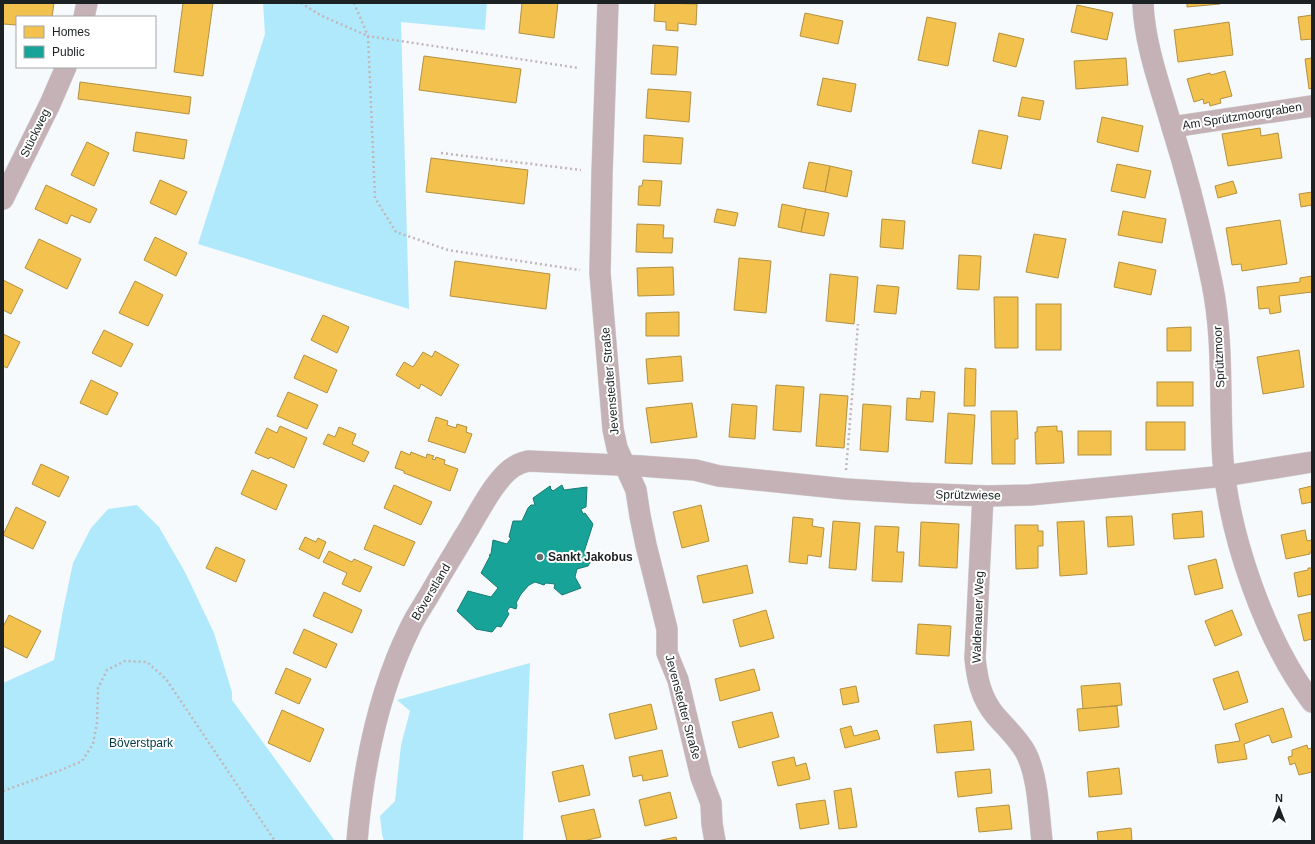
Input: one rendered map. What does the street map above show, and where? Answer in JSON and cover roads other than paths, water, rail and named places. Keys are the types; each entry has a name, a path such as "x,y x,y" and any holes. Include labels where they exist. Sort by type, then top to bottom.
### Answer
{"street":[{"path":"84,16 87,3"},
{"name":"Jevenstedter Straße","path":"608,3 600,273 613,429 617,448 636,490 646,545 667,630 667,653 678,680 701,777 711,803 712,824 715,841"},
{"name":"Sprützmoor","path":"1143,3 1143,19 1150,52 1199,225 1213,292 1218,321 1225,476 1235,532 1257,599 1265,618 1297,681 1312,702"},
{"name":"Stückweg","path":"3,199 50,104 66,68"},
{"name":"Am Sprützmoorgraben","path":"1172,127 1312,106"},
{"name":"Böverstland","path":"357,841 363,789 374,726 385,688 398,652 410,626 498,481 516,465 528,461 624,465"},
{"name":"Sprützwiese","path":"624,465 695,470 719,476 846,489 983,496 1030,495 1225,476 1312,462"},
{"name":"Waldenauer Weg","path":"983,496 975,658 977,674 981,690 988,705 1015,736 1030,761 1034,778 1042,841"}],"place":[{"name":"Sankt Jakobus","path":"540,557"}],"park label":[{"name":"Böverstpark","path":"141,743"}]}
